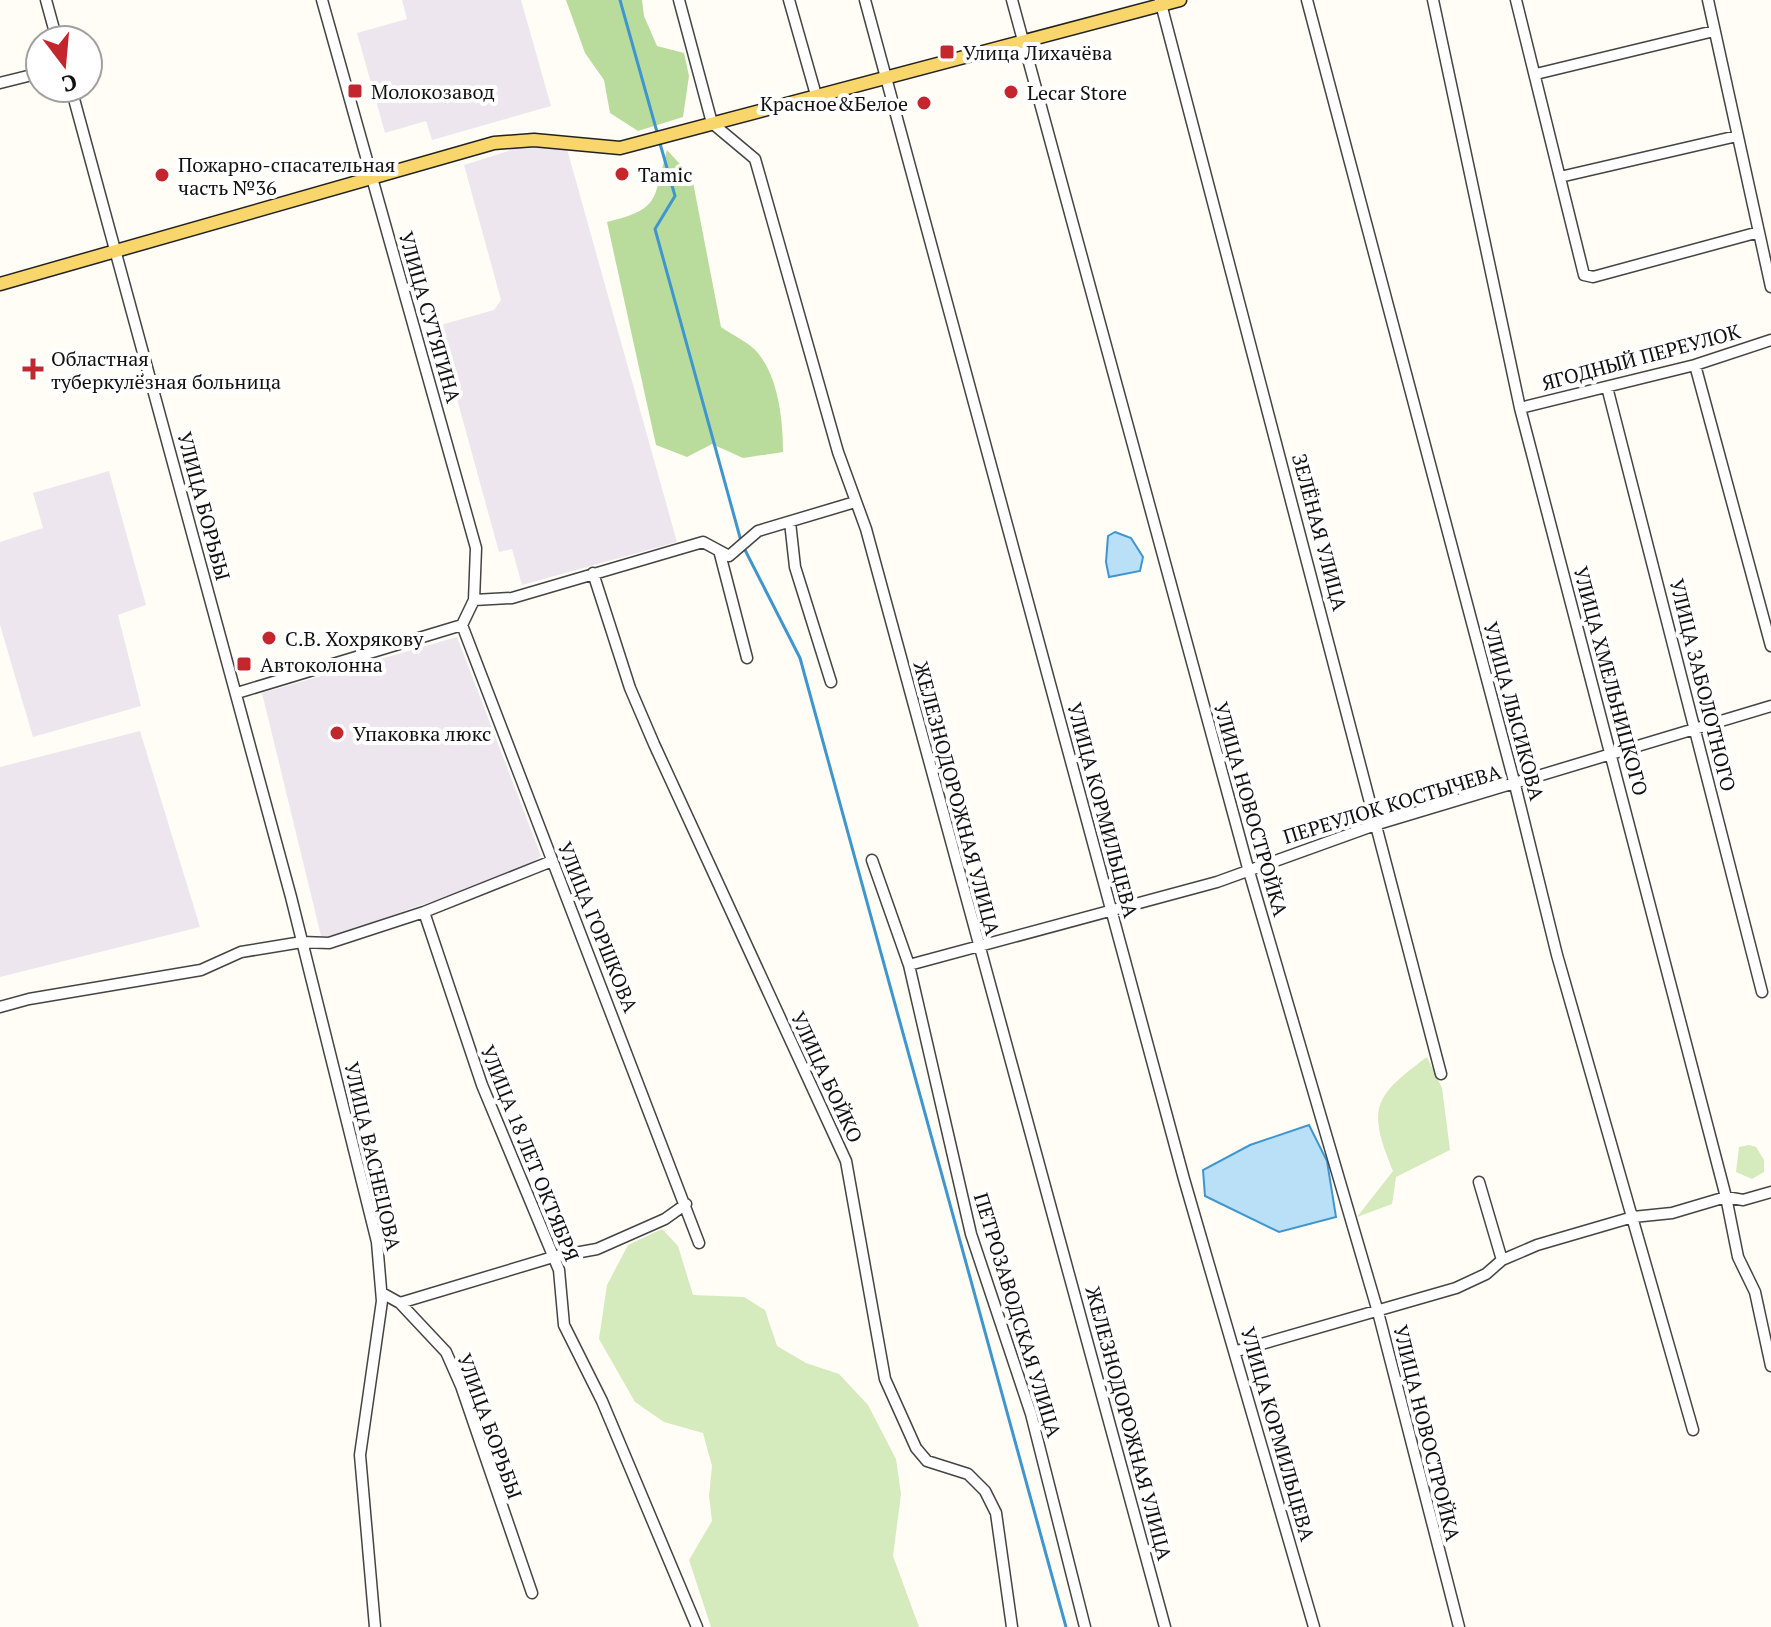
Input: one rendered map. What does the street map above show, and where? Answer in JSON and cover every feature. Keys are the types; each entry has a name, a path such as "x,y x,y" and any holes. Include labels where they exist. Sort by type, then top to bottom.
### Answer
{"main road":[{"path":"0,284 494,143 534,140 602,149 620,148 1161,2 1180,0"}],"street":[{"path":"46,0 53,24"},
{"name":"УЛИЦА СУТЯГИНА","path":"322,0 476,548 474,600"},
{"path":"679,0 712,123"},
{"path":"789,0 816,95"},
{"name":"УЛИЦА КОРМИЛЬЦЕВА","path":"865,0 1184,1179 1237,1351 1314,1627"},
{"name":"УЛИЦА НОВОСТРОЙКА","path":"1012,0 1248,868 1378,1312 1459,1627"},
{"name":"УЛИЦА ЛЫСИКОВА","path":"1307,0 1515,785 1557,955 1693,1430"},
{"name":"УЛИЦА ХМЕЛЬНИЦКОГО","path":"1433,0 1520,408 1726,1197 1738,1257 1755,1292 1771,1366"},
{"path":"1708,0 1771,287"},
{"path":"1519,1 1584,275 1593,277 1759,232"},
{"name":"ЗЕЛЁНАЯ УЛИЦА","path":"1161,2 1441,1074"},
{"path":"1536,74 1714,31"},
{"path":"0,83 24,77"},
{"name":"УЛИЦА БОРЬБЫ","path":"75,104 301,938"},
{"name":"ЖЕЛЕЗНОДОРОЖНАЯ УЛИЦА","path":"712,123 755,159 872,551 1165,1627"},
{"path":"1560,177 1737,136"},
{"name":"ЯГОДНЫЙ ПЕРЕУЛОК","path":"1520,408 1695,365 1771,340"},
{"path":"1695,365 1771,646"},
{"name":"УЛИЦА ЗАБОЛОТНОГО","path":"1607,387 1762,992"},
{"path":"237,693 462,625 474,600 512,598 703,542 720,554 729,556 758,531 855,502"},
{"path":"790,522 795,567 831,682"},
{"path":"720,554 747,658"},
{"name":"УЛИЦА БОЙКО","path":"593,573 630,688 654,744 846,1161 885,1379 916,1448 927,1461 968,1474 985,1491 996,1513 1012,1627"},
{"name":"УЛИЦА ГОРШКОВА","path":"462,625 699,1243"},
{"name":"ПЕРЕУЛОК КОСТЫЧЕВА","path":"909,965 1217,882 1248,868 1378,824 1771,706"},
{"name":"ПЕТРОЗАВОДСКАЯ УЛИЦА","path":"872,860 909,965 971,1234 1031,1414 1085,1627"},
{"path":"0,1007 29,999 201,970 241,952 301,938 329,943 424,912 552,861"},
{"name":"УЛИЦА 18 ЛЕТ ОКТЯБРЯ","path":"424,912 482,1085 559,1270 564,1325 589,1371 661,1535 697,1627"},
{"name":"УЛИЦА ВАСНЕЦОВА","path":"301,938 377,1242 382,1293 360,1455 375,1627"},
{"path":"1479,1182 1502,1260"},
{"path":"1237,1351 1456,1288 1486,1274 1502,1260 1537,1245 1633,1217 1672,1213 1726,1197 1743,1200 1771,1192"},
{"path":"400,1303 553,1257 597,1249 665,1219 686,1204"},
{"name":"УЛИЦА БОРЬБЫ","path":"382,1293 400,1303 446,1352 461,1386 532,1593"}],"shaded area":[{"path":"402,0 521,0 551,106 432,140 426,121 385,133 357,33 407,19"},
{"path":"521,147 567,149 677,542 522,585 512,549 499,552 437,326 494,310 501,300 464,165"},
{"path":"109,471 146,605 118,615 141,706 33,737 0,625 0,542 43,528 33,493"},
{"path":"457,637 541,856 524,869 322,940 262,693"},
{"path":"140,731 200,927 0,977 0,767"}],"green space":[{"path":"566,0 642,0 644,16 657,46 684,53 689,76 683,117 638,131 610,113 604,80 585,53"},
{"path":"667,150 692,177 721,327 755,349 771,375 781,414 783,452 743,458 712,444 687,457 656,445 607,222 637,212 652,200"},
{"path":"1427,1057 1442,1088 1450,1150 1396,1177 1392,1204 1357,1217 1393,1171 1380,1132 1380,1105 1395,1083"},
{"path":"1739,1147 1756,1147 1764,1160 1764,1172 1752,1179 1736,1172"},
{"path":"662,1229 678,1246 693,1295 744,1297 765,1310 777,1346 806,1363 839,1374 868,1405 896,1459 901,1494 893,1556 919,1627 711,1627 689,1560 712,1521 709,1496 712,1466 703,1433 664,1422 635,1402 599,1339 607,1285 628,1245"}],"water":[{"path":"1115,532 1131,538 1143,557 1140,571 1109,577 1106,562 1108,536"},
{"path":"1309,1125 1327,1161 1336,1217 1279,1232 1205,1196 1203,1170 1250,1145"}],"waterway":[{"path":"620,0 657,132"},
{"path":"659,140 675,196 655,229 741,541"},
{"path":"744,548 800,658 1066,1627"}],"place":[{"name":"Улица Лихачёва","path":"947,52"},
{"name":"Молокозавод","path":"355,91"},
{"name":"Lecar Store","path":"1011,92"},
{"name":"Красное&Белое","path":"924,103"},
{"name":"Tamic","path":"622,174"},
{"name":"Пожарно-спасательная часть №36","path":"162,175"},
{"name":"Областная туберкулёзная больница","path":"33,369"},
{"name":"С.В. Хохрякову","path":"269,638"},
{"name":"Автоколонна","path":"244,664"},
{"name":"Упаковка люкс","path":"337,733"}]}
